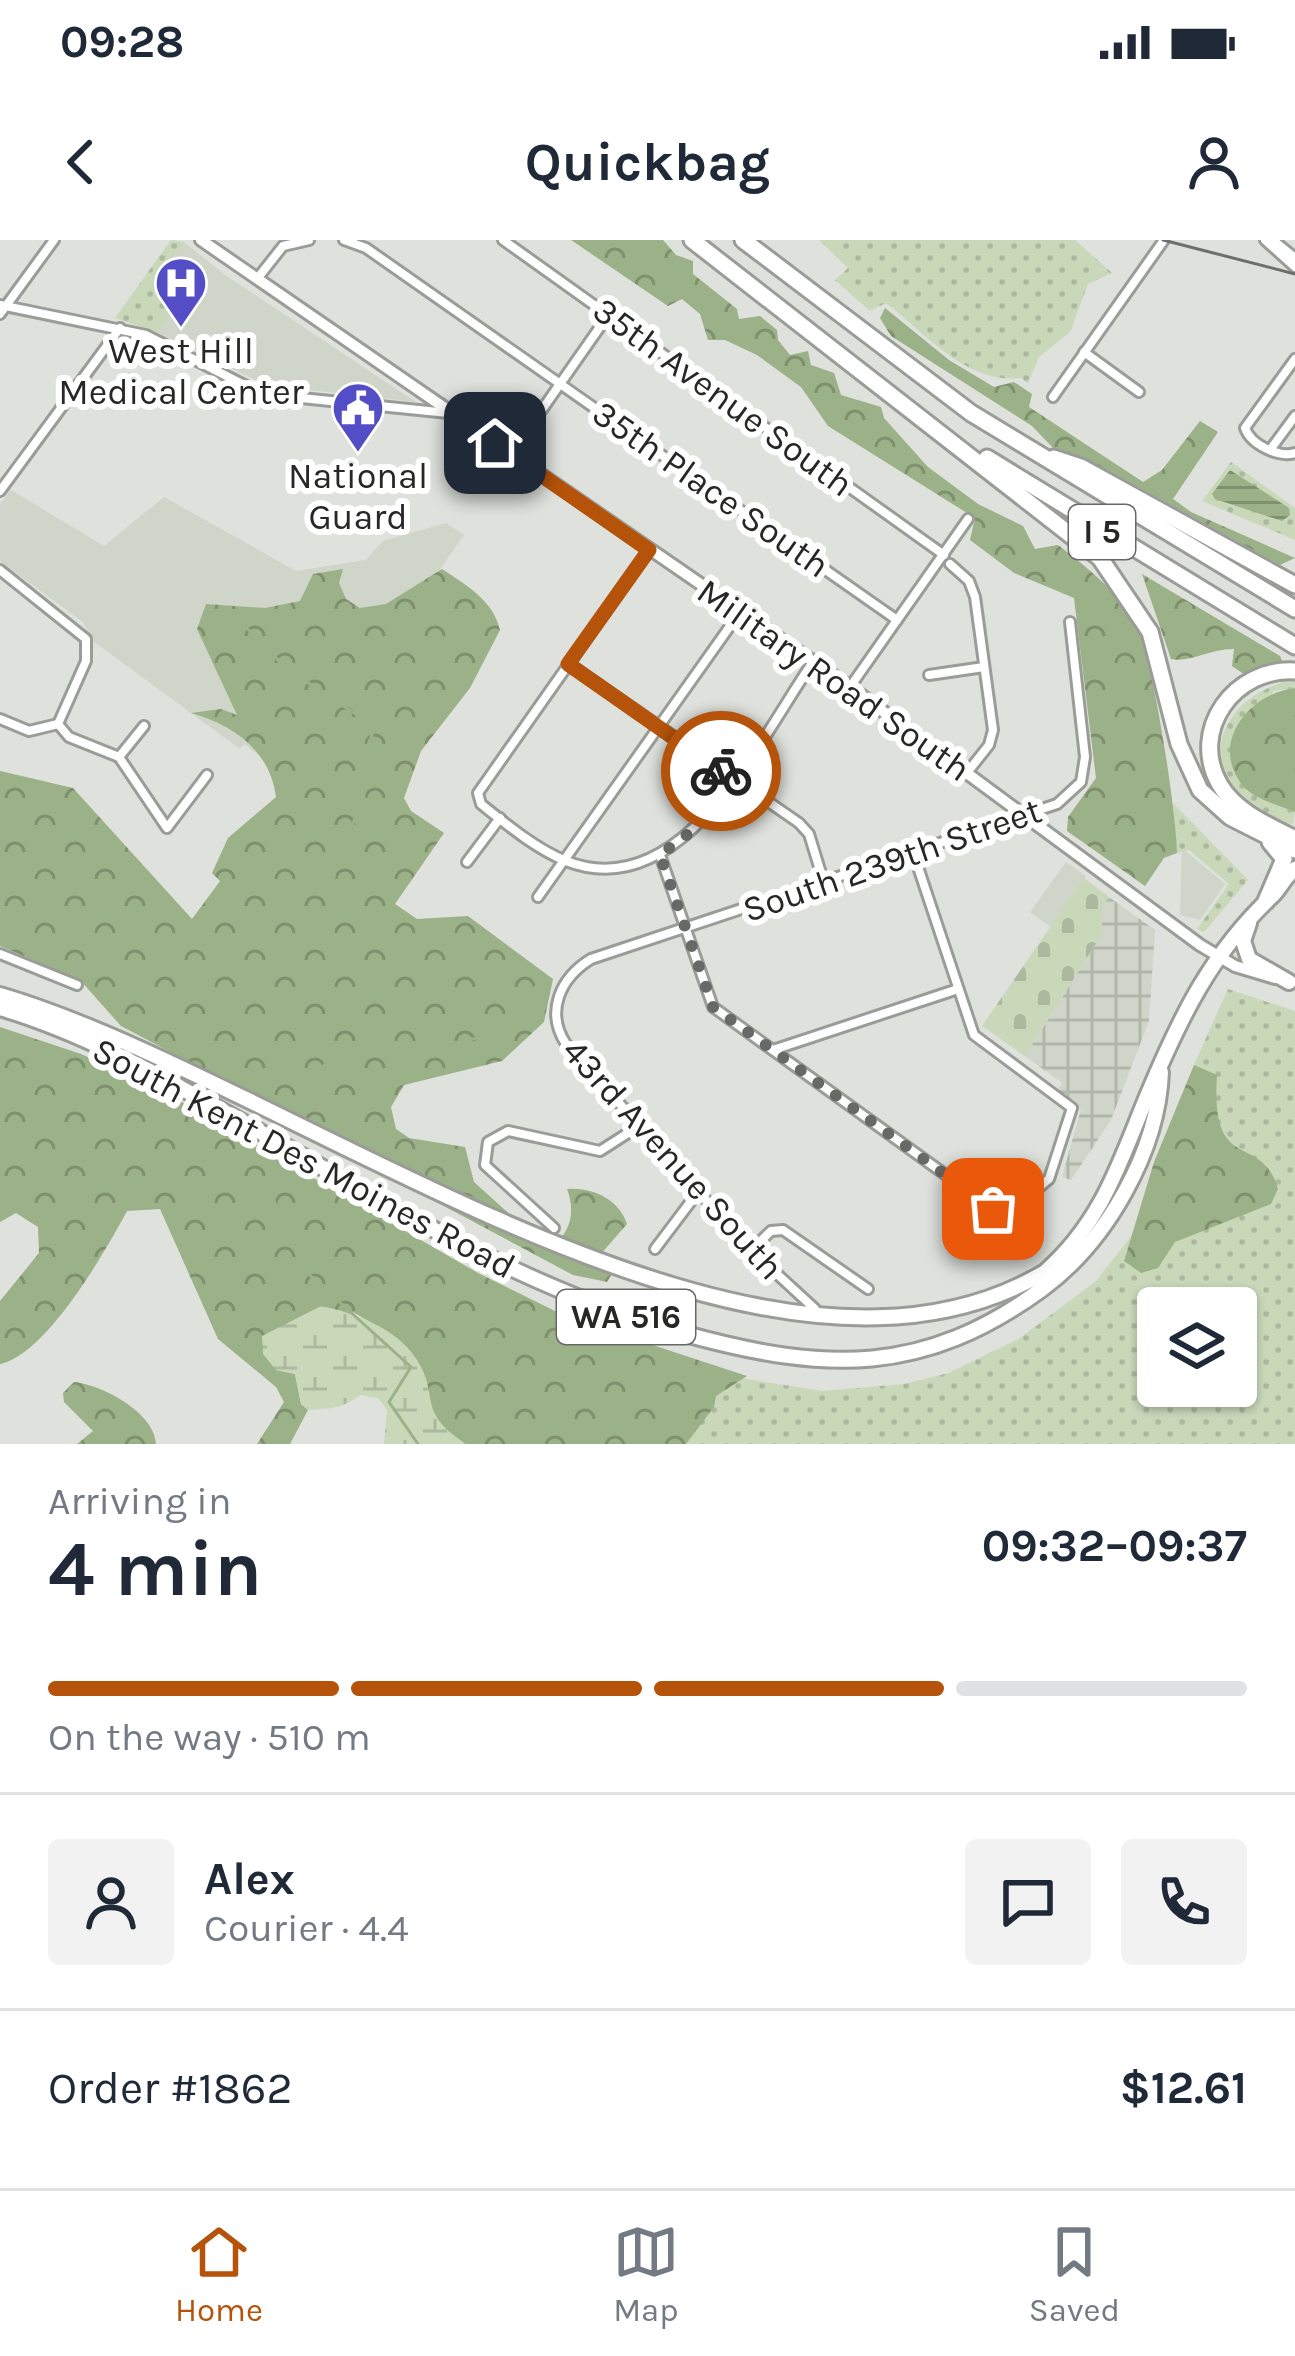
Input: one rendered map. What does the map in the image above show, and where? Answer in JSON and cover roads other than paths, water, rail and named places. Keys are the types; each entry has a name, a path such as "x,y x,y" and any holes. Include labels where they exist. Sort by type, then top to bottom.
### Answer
{"highway":[{"name":"I 5","path":"692,240 915,410 1074,515 1295,646"},
{"name":"I 5","path":"743,240 909,370 1023,448 1295,609"},
{"path":"915,410 1113,572 1150,632 1190,772 1218,808 1295,850"},
{"path":"1023,448 1082,467 1295,585"},
{"path":"1295,671 1260,675 1238,688 1217,714 1210,747 1215,773 1228,796 1295,839"},
{"path":"1258,832 1284,860 1244,935 1246,954 1292,983"},
{"name":"South Kent Des Moines Road","path":"0,995 140,1052 554,1279 652,1312 805,1349 850,1350 927,1337 983,1314 1042,1274 1084,1229 1112,1187 1161,1067 1216,955 1295,869"},
{"path":"1265,902 1295,886"},
{"name":"South Kent Des Moines Road","path":"0,1008 124,1057 553,1292 686,1334 807,1362 868,1361 940,1346 997,1321 1055,1280 1087,1247 1132,1175 1160,1095 1161,1067"}],"main road":[{"name":"Military Road South","path":"201,240 850,687 1216,955 1292,983"}],"street":[{"path":"54,240 2,308 120,328 262,394 451,414"},
{"path":"257,279 283,246 309,240"},
{"name":"35th Place South","path":"344,240 366,248 898,620"},
{"name":"35th Avenue South","path":"502,240 947,560"},
{"path":"1053,397 1164,240"},
{"path":"1269,240 1295,258"},
{"path":"1269,240 1295,267"},
{"path":"511,454 609,314"},
{"path":"0,491 120,328"},
{"path":"1084,352 1139,392"},
{"path":"1295,359 1246,423 1245,434 1270,450 1295,453"},
{"path":"1270,450 1295,416"},
{"path":"850,687 947,560 968,519"},
{"path":"649,550 478,793 479,802 500,818 565,860 620,866 660,855 697,827 813,662"},
{"path":"947,560 972,588 993,735 966,774"},
{"path":"0,570 86,639 86,661 58,724"},
{"path":"538,897 740,611"},
{"name":"South 239th Street","path":"558,997 571,975 591,959 1057,804 1084,772 1070,622"},
{"path":"568,664 805,828 824,884"},
{"path":"928,675 984,667"},
{"path":"0,719 29,731 58,724"},
{"path":"58,724 69,737 119,757 166,828 207,775"},
{"path":"119,757 144,726"},
{"path":"467,862 500,818"},
{"path":"660,855 709,1003 993,1209 1008,1213 1049,1179 1071,1119 1068,1104 974,1035 914,855"},
{"path":"0,954 77,985"},
{"path":"772,1050 958,989"},
{"name":"43rd Avenue South","path":"558,997 555,1012 561,1037 751,1250 815,1309"},
{"path":"554,1228 484,1165 484,1151 493,1136 508,1131 597,1152 639,1126"},
{"path":"655,1250 698,1192"},
{"path":"751,1250 771,1231 783,1230 868,1289"}],"waterway":[{"path":"235,621 265,641 281,665 374,726"},
{"path":"298,1116 305,1092 332,1055 329,943 335,865 364,798 364,755 375,727 414,677 438,632"},
{"path":"336,1054 395,1042 415,1052 494,1034 535,987"},
{"path":"287,1155 274,1201 303,1269 411,1367 389,1402 418,1444"}],"tram line":[{"path":"1163,240 1295,274"}],"place":[{"name":"West Hill Medical Center","path":"181,329"},
{"name":"National Guard","path":"358,454"}]}
